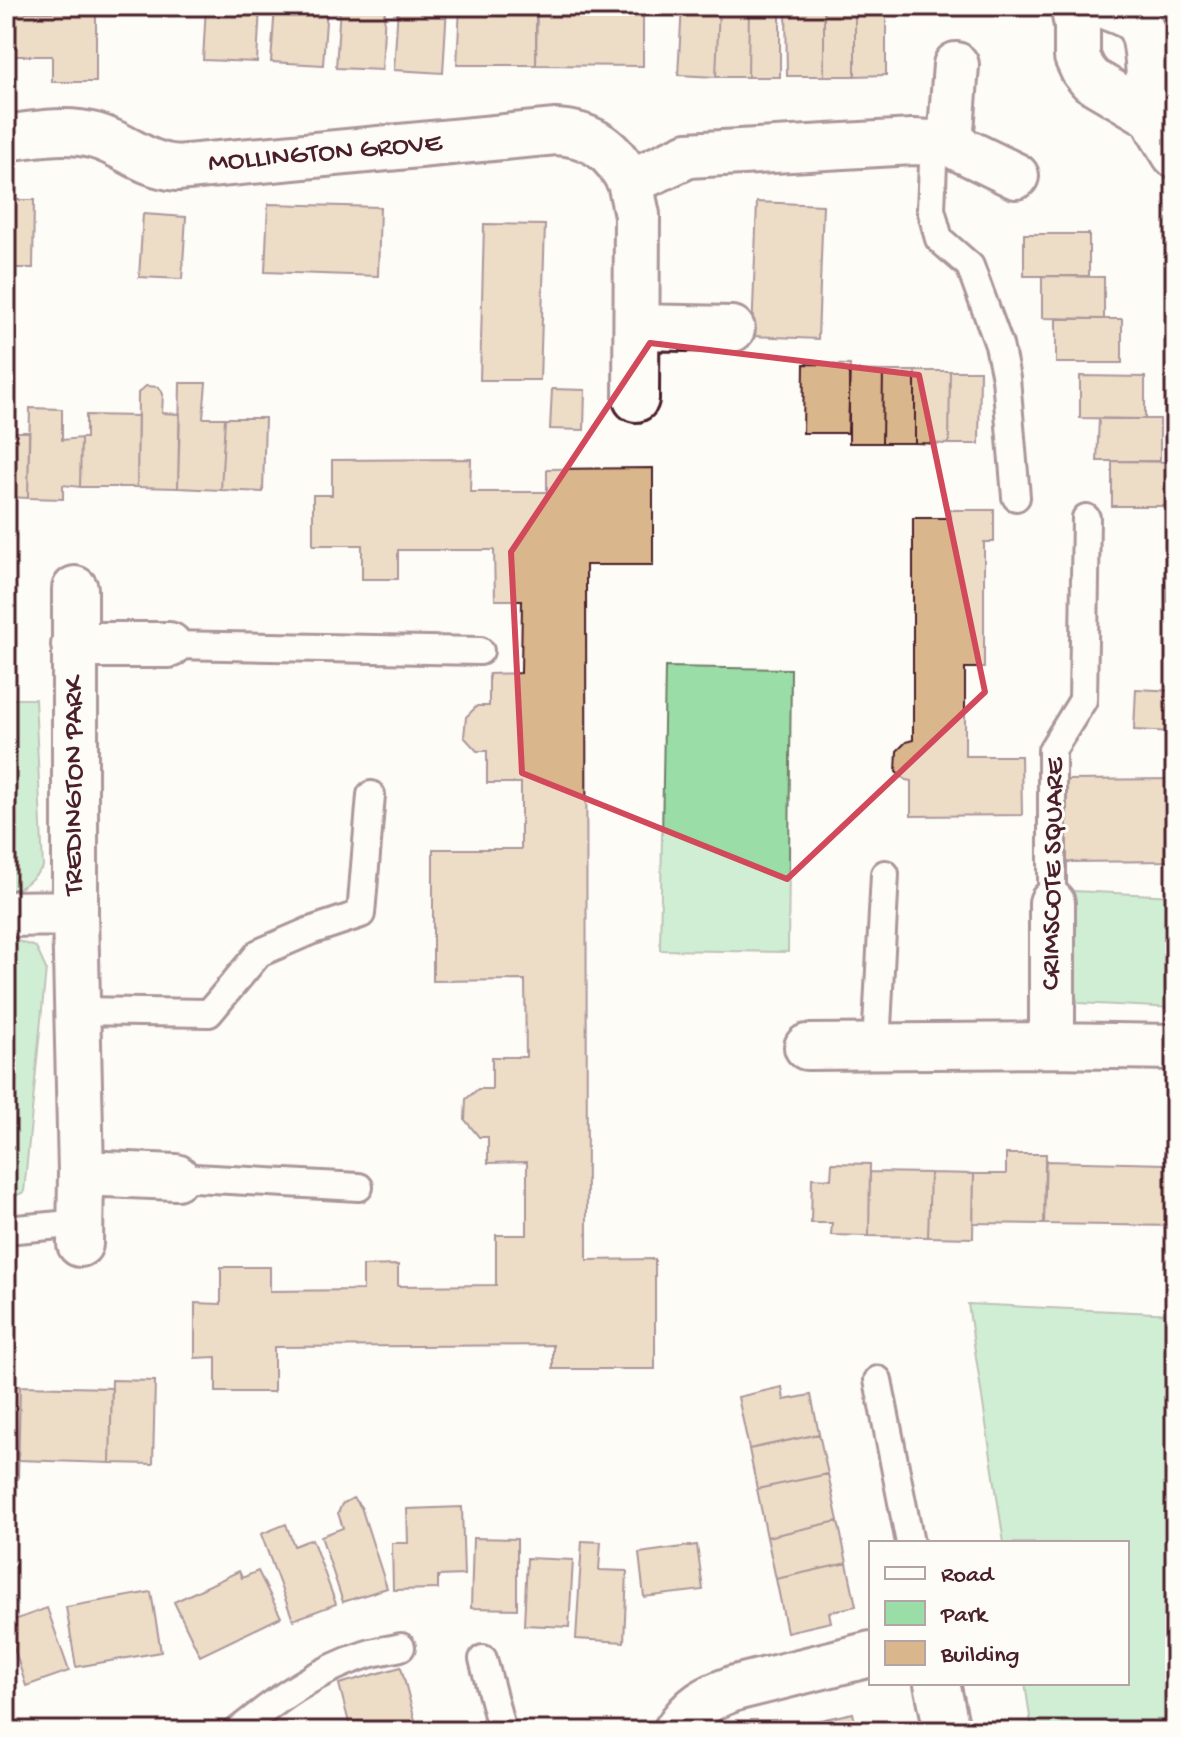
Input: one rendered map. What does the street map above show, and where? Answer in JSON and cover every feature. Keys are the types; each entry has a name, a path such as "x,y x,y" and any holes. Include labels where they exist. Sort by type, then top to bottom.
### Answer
{"street":[{"path":"1073,6 1077,25 1077,57 1083,70 1091,80 1154,117"},
{"path":"1104,6 1134,19 1142,30 1147,41 1148,79 1154,117 1175,155"},
{"path":"942,143 956,65"},
{"name":"MOLLINGTON GROVE","path":"6,138 77,133 98,137 161,167 177,168 556,132 598,143 620,164 630,182 637,215 636,399"},
{"path":"630,182 688,155 913,142 942,143 1016,176"},
{"path":"637,327 732,329"},
{"name":"TREDINGTON PARK","path":"6,914 75,913 75,589"},
{"path":"74,645 169,645"},
{"name":"CRIMSCOTE SQUARE","path":"1052,903 1052,1045"},
{"path":"75,913 80,1234"},
{"path":"807,1047 1175,1047"},
{"path":"81,1173 176,1177"},
{"path":"676,1731 691,1711 720,1693 869,1654"}],"lane":[{"path":"942,143 931,209 939,239 970,266 999,345 1006,378 1016,497"},
{"name":"CRIMSCOTE SQUARE","path":"1052,903 1052,750 1083,700 1086,518"},
{"path":"169,645 480,651"},
{"path":"76,1011 209,1013 259,953 361,914 371,795"},
{"path":"876,1046 885,874"},
{"path":"176,1177 359,1187"},
{"path":"6,1230 80,1234"},
{"path":"878,1380 910,1541"},
{"path":"238,1731 314,1676 366,1654 401,1647"},
{"path":"483,1659 502,1731"}],"highlighted area":[{"path":"650,343 919,375 985,692 787,879 522,773 511,552"}],"green space":[{"path":"665,667 791,669 788,952 660,950"},
{"path":"6,699 35,699 43,867 22,886 6,891"},
{"path":"1073,891 1175,896 1175,1008 1078,1003 1068,974"},
{"path":"6,937 36,947 46,969 24,1192 6,1200"},
{"path":"968,1304 1175,1314 1175,1731 1032,1731 1025,1685 1129,1685 1129,1541 1004,1541"}],"building":[{"path":"206,6 260,6 257,62 203,60"},
{"path":"275,6 327,6 323,65 271,62"},
{"path":"340,6 385,7 382,70 336,68"},
{"path":"398,6 447,6 443,73 394,70"},
{"path":"460,6 537,6 536,65 457,65"},
{"path":"682,6 719,6 716,77 678,75"},
{"path":"719,6 749,6 748,77 716,77"},
{"path":"749,6 780,6 780,77 748,77"},
{"path":"786,7 824,7 824,76 787,76"},
{"path":"824,7 855,7 855,76 824,76"},
{"path":"855,7 886,7 886,75 855,76"},
{"path":"536,9 643,9 643,66 536,65"},
{"path":"6,12 96,12 96,82 52,82 52,56 6,56"},
{"path":"6,200 34,200 33,268 6,268"},
{"path":"757,202 823,205 818,339 752,336"},
{"path":"268,204 380,207 378,276 265,272"},
{"path":"143,214 186,217 182,279 139,277"},
{"path":"484,224 545,225 540,380 480,380"},
{"path":"1024,234 1089,234 1089,276 1024,276"},
{"path":"1042,276 1104,277 1104,319 1042,318"},
{"path":"6,280 14,280 13,346 6,345"},
{"path":"1056,319 1122,319 1122,363 1056,363"},
{"path":"804,364 850,365 848,433 803,433"},
{"path":"849,370 883,371 882,443 849,443"},
{"path":"883,371 915,371 915,443 882,443"},
{"path":"915,371 950,371 949,444 915,443"},
{"path":"950,371 980,371 979,444 949,444"},
{"path":"1080,376 1145,377 1145,419 1080,418"},
{"path":"180,383 206,383 203,418 225,418 221,490 178,488"},
{"path":"146,386 159,387 163,394 162,413 180,414 178,488 137,487 138,393"},
{"path":"552,389 585,390 584,430 550,429"},
{"path":"30,408 62,409 62,440 81,438 80,487 63,485 63,499 28,498"},
{"path":"86,415 138,416 137,487 80,487 81,438 86,438"},
{"path":"225,418 265,418 263,492 221,490"},
{"path":"1099,419 1160,419 1160,461 1097,461"},
{"path":"6,432 29,432 28,498 6,497"},
{"path":"471,459 470,492 547,492 547,469 653,468 653,565 586,565 587,1260 655,1259 655,1369 553,1369 553,1345 274,1347 274,1392 216,1392 216,1357 195,1358 195,1303 221,1304 221,1267 270,1267 270,1291 363,1290 363,1266 398,1265 398,1286 496,1285 496,1235 527,1235 527,1162 488,1163 488,1137 479,1137 465,1120 466,1099 478,1089 492,1089 492,1057 526,1057 525,980 433,981 433,849 521,849 521,783 487,783 487,751 477,751 464,737 466,717 477,706 489,706 489,674 521,673 522,600 495,600 494,550 398,550 398,579 362,579 362,545 313,545 313,495 332,495 332,460"},
{"path":"1112,461 1175,462 1175,506 1112,506"},
{"path":"950,510 994,510 994,542 984,542 984,668 965,668 965,756 1021,756 1022,815 911,816 911,781 896,772 897,751 913,740 913,518 951,518"},
{"path":"1136,689 1175,691 1175,732 1134,730"},
{"path":"1175,779 1175,861 1067,862 1067,780"},
{"path":"1006,1154 1046,1154 1044,1224 973,1223 974,1174 1006,1174"},
{"path":"1164,1155 1175,1155 1175,1226 1044,1224 1045,1161 1165,1164"},
{"path":"832,1163 870,1164 869,1236 831,1235 832,1223 811,1223 812,1178 831,1179"},
{"path":"870,1172 930,1173 928,1237 869,1236"},
{"path":"930,1173 974,1174 973,1238 928,1237"},
{"path":"112,1380 155,1381 153,1464 110,1463"},
{"path":"6,1386 20,1386 18,1479 6,1478"},
{"path":"20,1386 112,1388 110,1463 18,1460"},
{"path":"782,1387 784,1400 811,1395 819,1434 749,1449 738,1397"},
{"path":"819,1434 828,1474 757,1489 749,1449"},
{"path":"828,1474 838,1521 767,1537 757,1489"},
{"path":"353,1498 361,1507 387,1588 343,1602 321,1536 343,1528 338,1513 342,1504"},
{"path":"462,1507 464,1575 438,1576 438,1589 393,1590 392,1543 408,1543 407,1509"},
{"path":"838,1521 847,1563 776,1579 767,1537"},
{"path":"286,1524 294,1546 312,1539 336,1604 293,1620 261,1534"},
{"path":"473,1538 517,1539 517,1609 471,1608"},
{"path":"582,1541 601,1542 599,1570 627,1571 624,1642 576,1639"},
{"path":"697,1545 703,1590 644,1597 639,1553"},
{"path":"527,1558 573,1560 569,1627 524,1625"},
{"path":"847,1563 856,1606 829,1612 831,1622 787,1632 776,1579"},
{"path":"239,1571 242,1578 258,1571 281,1617 200,1656 174,1602"},
{"path":"151,1592 161,1652 76,1667 66,1607"},
{"path":"47,1608 69,1671 26,1686 6,1623"},
{"path":"401,1667 417,1728 407,1731 351,1731 339,1684"},
{"path":"853,1713 857,1731 812,1731 811,1722"},
{"path":"887,1725 888,1731 857,1731"}]}
